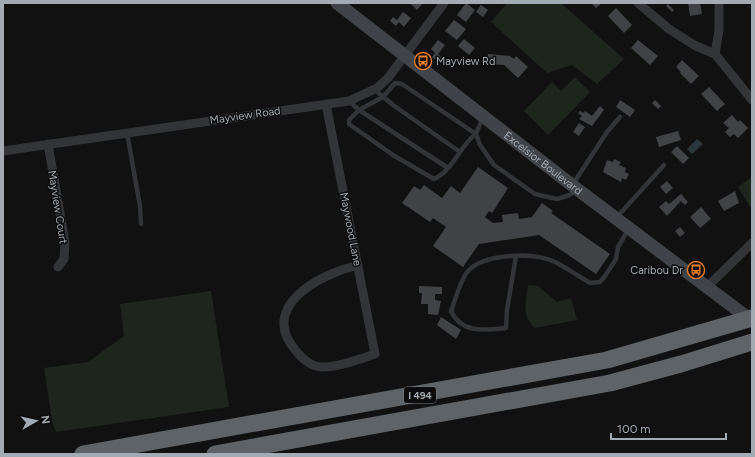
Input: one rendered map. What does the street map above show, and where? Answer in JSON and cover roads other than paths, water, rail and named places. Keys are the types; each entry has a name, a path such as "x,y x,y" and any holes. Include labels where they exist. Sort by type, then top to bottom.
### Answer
{"highway":[{"name":"I 494","path":"83,454 607,360 752,319"},
{"name":"I 494","path":"215,454 610,383 681,364 752,342"}],"main road":[{"name":"Excelsior Boulevard","path":"337,3 629,229 752,319"}],"street":[{"name":"Mayview Road","path":"3,151 349,101 374,89 388,78 444,3"},
{"path":"638,3 669,29 694,45 715,54 752,100"},
{"path":"715,54 719,30 718,3"},
{"name":"Maywood Lane","path":"326,104 358,265 375,354 329,366 314,366 307,362 294,349 285,331 285,314 299,293 306,287 345,268 358,265"},
{"name":"Mayview Court","path":"48,144 65,242 64,259 58,267"},
{"path":"708,286 752,243"}],"lane":[{"path":"483,117 476,134 470,138 442,176 434,179 393,155 349,124 349,120 359,110 383,97 395,83 402,84 476,134 480,145 494,165 535,194 557,198 570,195 607,132 620,117"},
{"path":"374,89 460,152"},
{"path":"349,101 359,110 448,168"},
{"path":"127,133 140,206 141,224"},
{"path":"616,219 664,165"},
{"path":"516,256 507,310 506,328 482,330 471,328 456,321 451,311 467,271 482,262 496,258 516,256 534,255 555,262 590,283 596,284 602,279 616,259 618,247 629,229"}],"place":[{"name":"Mayview Rd","path":"423,61"},
{"name":"Caribou Dr","path":"696,270"}]}
